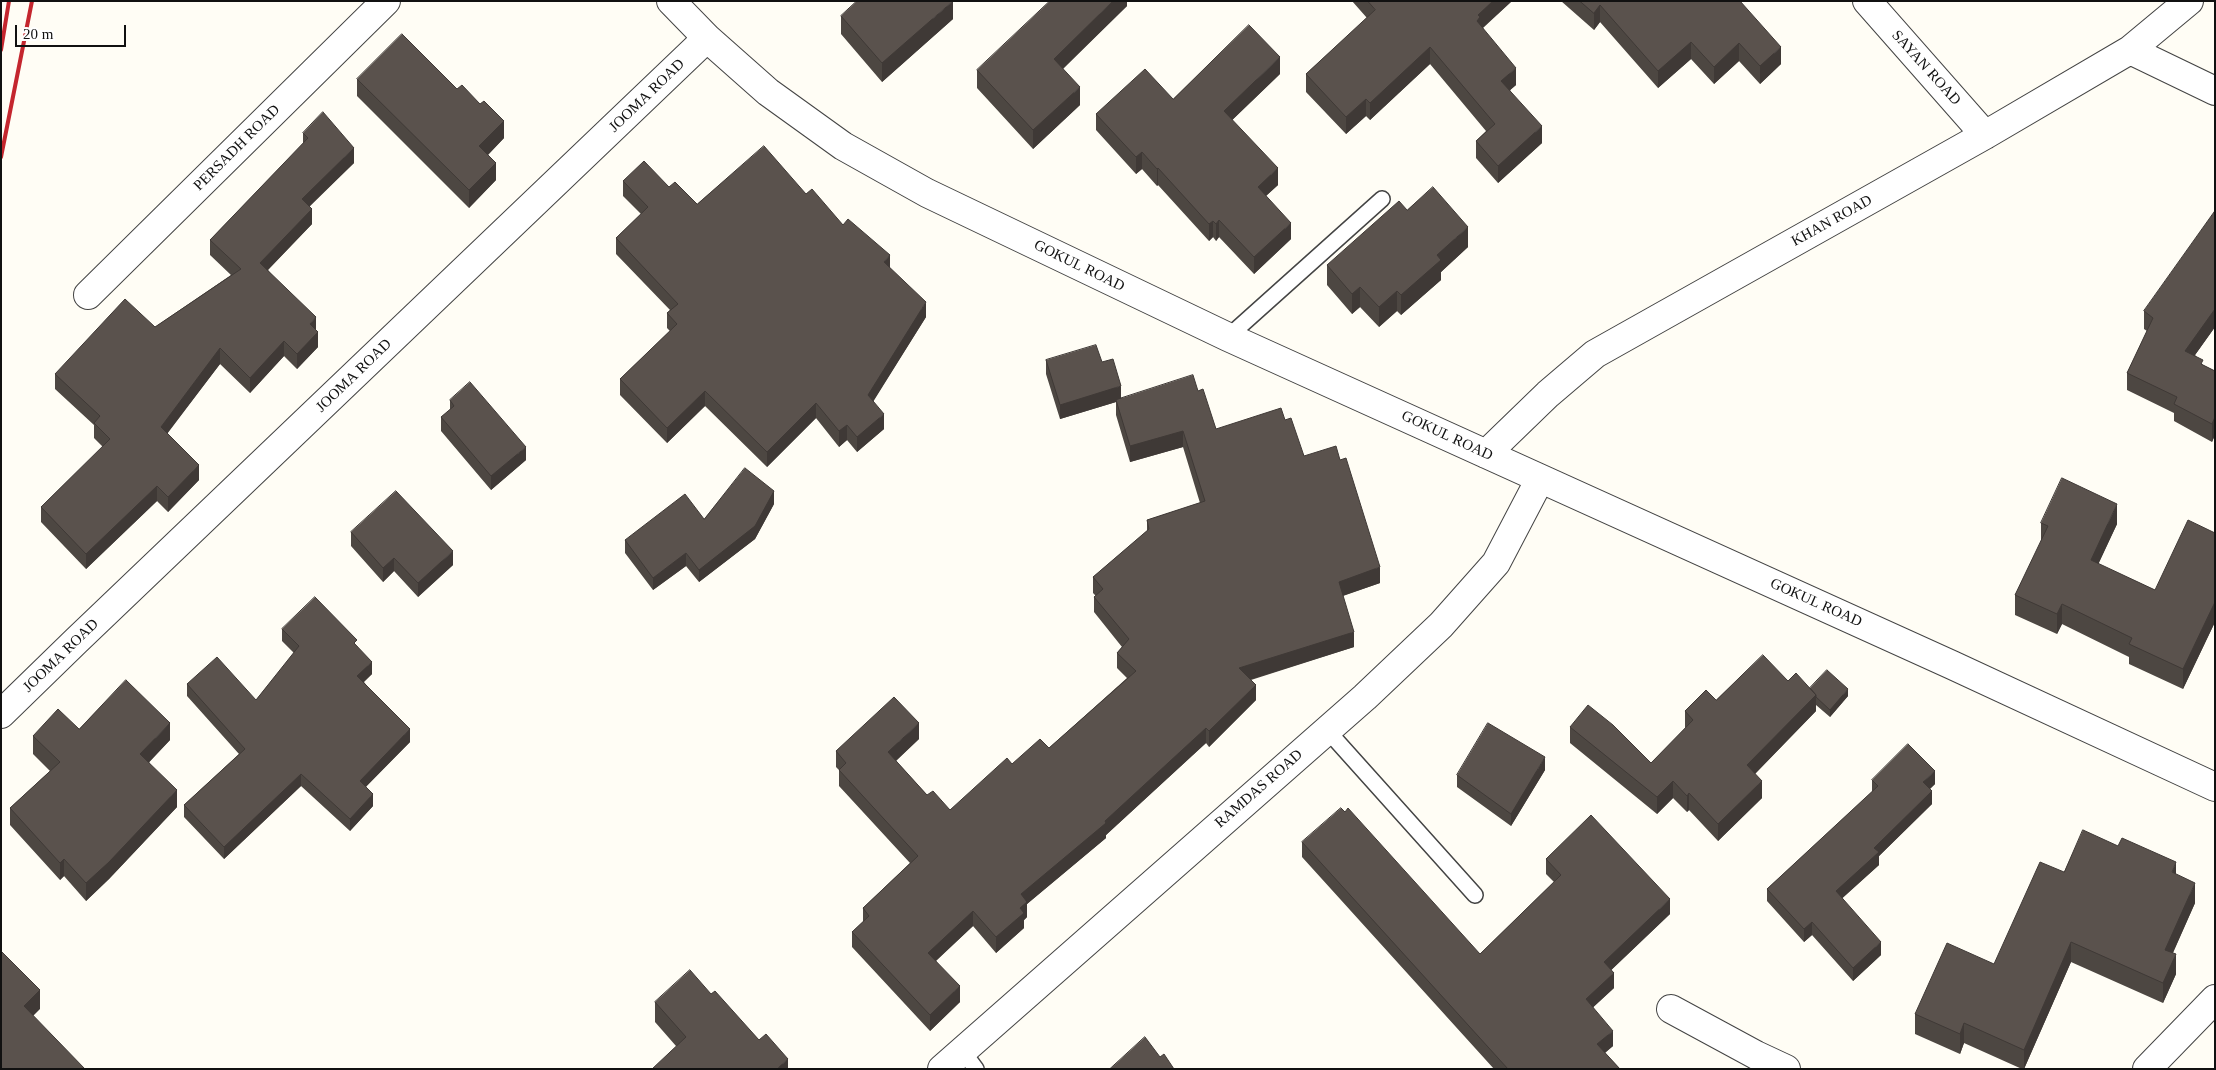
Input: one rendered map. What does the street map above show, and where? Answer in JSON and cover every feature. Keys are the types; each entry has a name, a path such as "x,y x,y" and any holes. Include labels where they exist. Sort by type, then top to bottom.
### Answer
{"street":[{"name":"PERSADH ROAD","path":"88,295 386,1"},
{"name":"GOKUL ROAD","path":"671,1 707,38 768,92 843,146 927,193 1228,337 1952,665 2215,787"},
{"name":"SAYAN ROAD","path":"1867,1 1985,135"},
{"name":"KHAN ROAD","path":"1486,454 1548,394 1595,354 1985,135 2130,50 2189,1"},
{"name":"JOOMA ROAD","path":"1,714 707,38"},
{"path":"2130,50 2215,91"},
{"name":"RAMDAS ROAD","path":"942,1069 969,1059 1441,626 1496,563 1540,479"},
{"path":"2147,1069 2215,1000"},
{"path":"1671,1009 1786,1069"}],"lane":[{"path":"1228,337 1382,198"},
{"path":"1327,730 1475,895"}],"building":[{"path":"857,1 953,1 882,63 841,16"},
{"path":"1050,1 1113,1 1054,59 1080,87 1033,130 977,70"},
{"path":"1368,1 1493,1 1478,15 1480,17 1477,21 1516,68 1501,81 1542,126 1498,166 1476,141 1495,124 1430,47 1370,103 1366,99 1346,117 1306,74 1375,10"},
{"path":"1580,1 1740,1 1781,47 1760,66 1739,43 1714,67 1691,42 1658,71 1600,5 1594,13"},
{"path":"1249,25 1280,57 1224,111 1278,168 1258,187 1291,223 1254,257 1219,220 1216,224 1213,221 1209,224 1142,152 1136,157 1096,114 1145,69 1173,99"},
{"path":"402,34 457,89 462,85 480,104 484,101 504,121 479,146 496,163 469,190 357,79"},
{"path":"323,112 354,148 302,199 312,209 260,263 316,317 310,324 318,332 297,354 284,341 250,378 220,348 161,427 199,465 168,497 157,486 86,554 41,507 110,439 94,423 100,416 55,374 125,299 155,327 241,269 210,240 308,138 303,133"},
{"path":"764,146 806,194 812,189 843,225 848,219 890,255 884,262 926,302 868,395 884,414 857,437 847,425 839,431 816,403 767,452 705,391 667,428 620,379 677,324 667,313 678,304 616,238 648,207 623,181 644,161 669,187 675,182 697,204"},
{"path":"1433,187 1468,227 1437,255 1441,260 1401,295 1397,291 1379,307 1360,287 1352,294 1327,265 1399,201 1407,210"},
{"path":"2215,211 2215,309 2185,351 2203,360 2201,364 2215,371 2215,417 2212,424 2174,404 2177,397 2127,373 2153,318 2144,311"},
{"path":"1096,345 1102,362 1113,359 1121,386 1060,405 1046,360"},
{"path":"1193,375 1198,391 1203,389 1216,429 1281,408 1285,420 1291,418 1304,456 1336,446 1340,460 1346,458 1380,567 1339,582 1354,632 1239,668 1256,685 1209,731 1206,728 1105,821 1106,823 1021,894 1027,902 1020,908 1024,913 996,937 973,911 928,953 960,986 930,1015 852,932 869,916 863,908 918,856 839,770 846,763 836,751 894,697 919,723 888,752 927,795 933,791 950,810 1007,758 1012,764 1040,739 1049,748 1136,671 1117,653 1129,639 1094,597 1103,589 1093,577 1149,529 1147,520 1205,501 1183,431 1130,446 1116,400"},
{"path":"470,382 526,447 491,476 441,417 454,406 450,400"},
{"path":"745,468 774,491 755,526 699,570 686,553 653,578 625,540 685,494 704,519"},
{"path":"2062,478 2117,504 2091,560 2155,590 2188,520 2215,533 2215,602 2183,669 2129,644 2132,638 2062,604 2057,614 2015,595 2048,526 2041,523"},
{"path":"396,491 453,551 418,583 394,558 383,568 351,532"},
{"path":"315,597 357,640 354,643 372,662 357,676 410,729 360,781 373,794 350,819 301,774 224,847 184,805 245,749 187,684 217,657 256,700 299,646 282,629"},
{"path":"1763,655 1788,681 1796,673 1816,695 1747,765 1762,781 1718,824 1689,793 1687,796 1673,781 1657,797 1570,727 1588,705 1613,725 1651,763 1693,720 1685,711 1706,690 1716,700"},
{"path":"1827,670 1848,689 1830,710 1816,697 1810,688"},
{"path":"126,680 170,723 140,754 177,790 109,862 86,883 64,859 60,863 10,808 60,762 33,736 58,709 79,729"},
{"path":"1488,723 1545,757 1511,814 1457,775"},
{"path":"1908,744 1935,771 1923,782 1932,791 1874,848 1879,852 1836,891 1881,942 1853,968 1812,922 1804,929 1767,889 1878,786 1872,780"},
{"path":"1341,808 1345,812 1348,808 1480,954 1561,875 1546,859 1591,815 1670,899 1604,962 1614,973 1586,999 1613,1031 1597,1044 1620,1069 1508,1069 1302,842"},
{"path":"2083,830 2118,846 2122,838 2176,862 2172,872 2195,883 2165,950 2176,954 2163,983 2071,942 2024,1050 1964,1023 1960,1034 1915,1014 1947,943 1994,964 2040,862 2064,872"},
{"path":"1,951 40,990 24,1006 85,1069 1,1069"},
{"path":"690,970 711,994 715,991 759,1040 766,1034 788,1059 777,1069 652,1069 686,1037 655,1002"},
{"path":"1145,1037 1160,1057 1164,1054 1174,1069 1110,1069"}],"railway":[{"path":"1,50 9,1"},
{"path":"1,157 32,1"}]}
